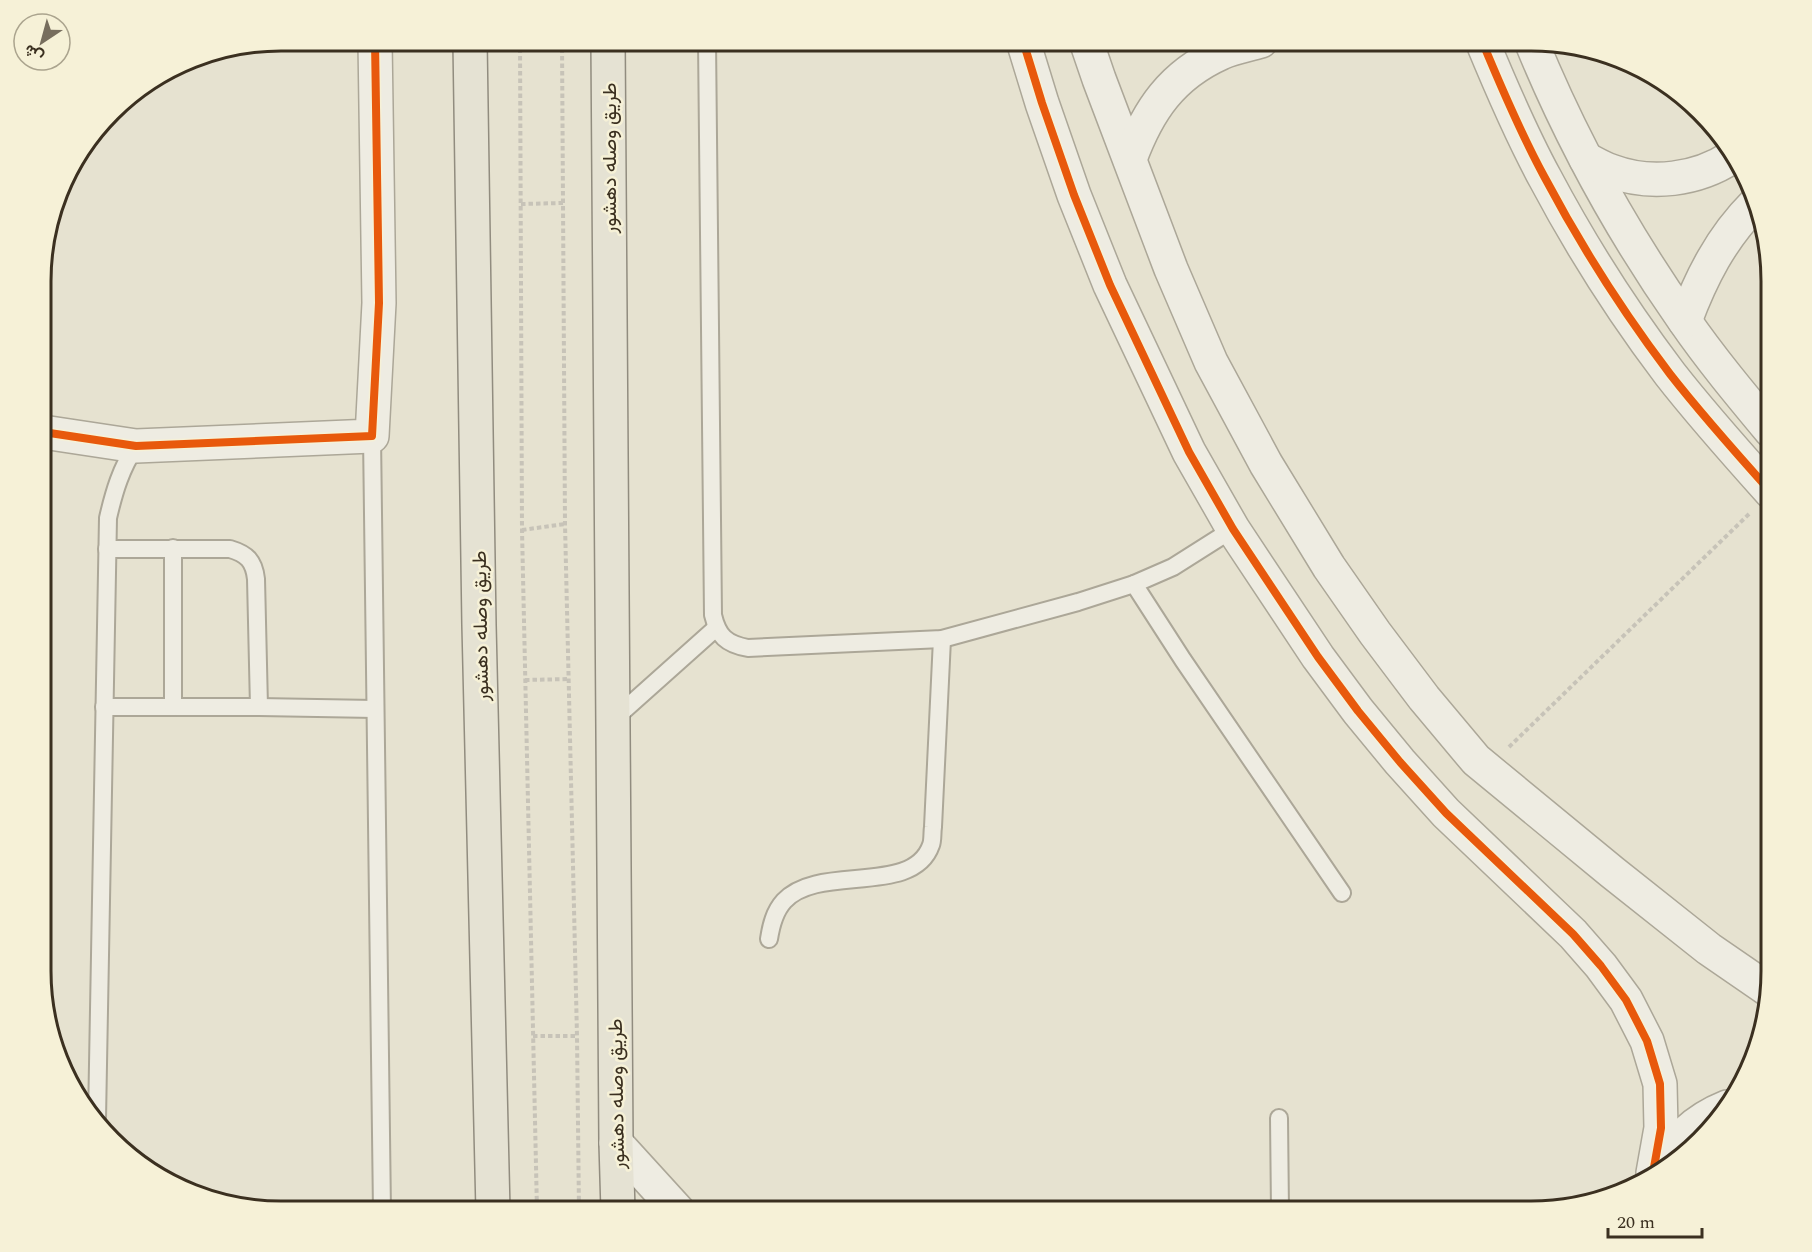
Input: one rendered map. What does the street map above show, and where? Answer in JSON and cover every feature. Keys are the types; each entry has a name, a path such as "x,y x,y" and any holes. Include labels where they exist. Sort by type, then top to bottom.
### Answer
{"main road":[{"name":"طريق وصله دهشور","path":"470,51 479,625 493,1201"},
{"name":"طريق وصله دهشور","path":"608,51 618,1201"}],"street":[{"path":"51,433 136,446 372,436 379,303 375,51"},
{"path":"1026,51 1074,195 1110,285 1190,452 1233,528 1318,657 1400,762 1446,813 1573,934 1626,1000 1647,1041 1660,1084 1661,1128 1654,1165"},
{"path":"1089,51 1171,269 1211,362 1266,464 1329,567 1375,633 1476,760 1629,886 1709,949 1761,985"},
{"path":"1130,159 1140,132 1155,107 1174,85 1197,66 1226,51"},
{"path":"1486,51 1509,106 1582,244 1624,310 1670,374 1719,434 1761,499"},
{"path":"1535,51 1545,77 1586,159 1649,268 1685,321 1761,419"},
{"path":"1586,159 1611,171 1638,178 1666,180 1693,175 1727,161"},
{"path":"1685,321 1709,265 1725,239 1750,210"},
{"path":"1663,1159 1677,1140 1711,1114"},
{"path":"616,1143 669,1201"}],"lane":[{"path":"707,51 713,615 716,628 724,639 734,645 748,648 942,639 1078,602 1134,584 1173,567 1233,528"},
{"path":"372,436 382,1201"},
{"path":"97,1109 108,518 115,487 136,446"},
{"path":"173,548 173,707"},
{"path":"107,549 230,549 241,552 249,559 255,568 259,706"},
{"path":"1134,584 1187,667 1342,892"},
{"path":"613,720 716,628"},
{"path":"769,939 773,919 783,902 800,889 819,883 909,870 923,860 931,845 933,827 942,639"},
{"path":"104,707 259,706 375,709"},
{"path":"1279,1118 1280,1201"}],"path":[{"path":"520,51 522,530 537,1201"},
{"path":"562,51 565,524 578,1036 579,1201"},
{"path":"521,204 563,203"},
{"path":"1487,769 1761,502"},
{"path":"522,530 565,524"},
{"path":"525,680 569,679"},
{"path":"533,1036 578,1036"}],"cycle path":[{"path":"51,433 136,446 372,436 379,303 375,51"},
{"path":"1026,51 1074,195 1110,285 1189,452 1233,529 1318,657 1400,762 1446,813 1573,934 1626,1000 1647,1041 1660,1084 1661,1128 1654,1165"},
{"path":"1486,51 1536,161 1603,278 1670,374 1761,481"}]}
